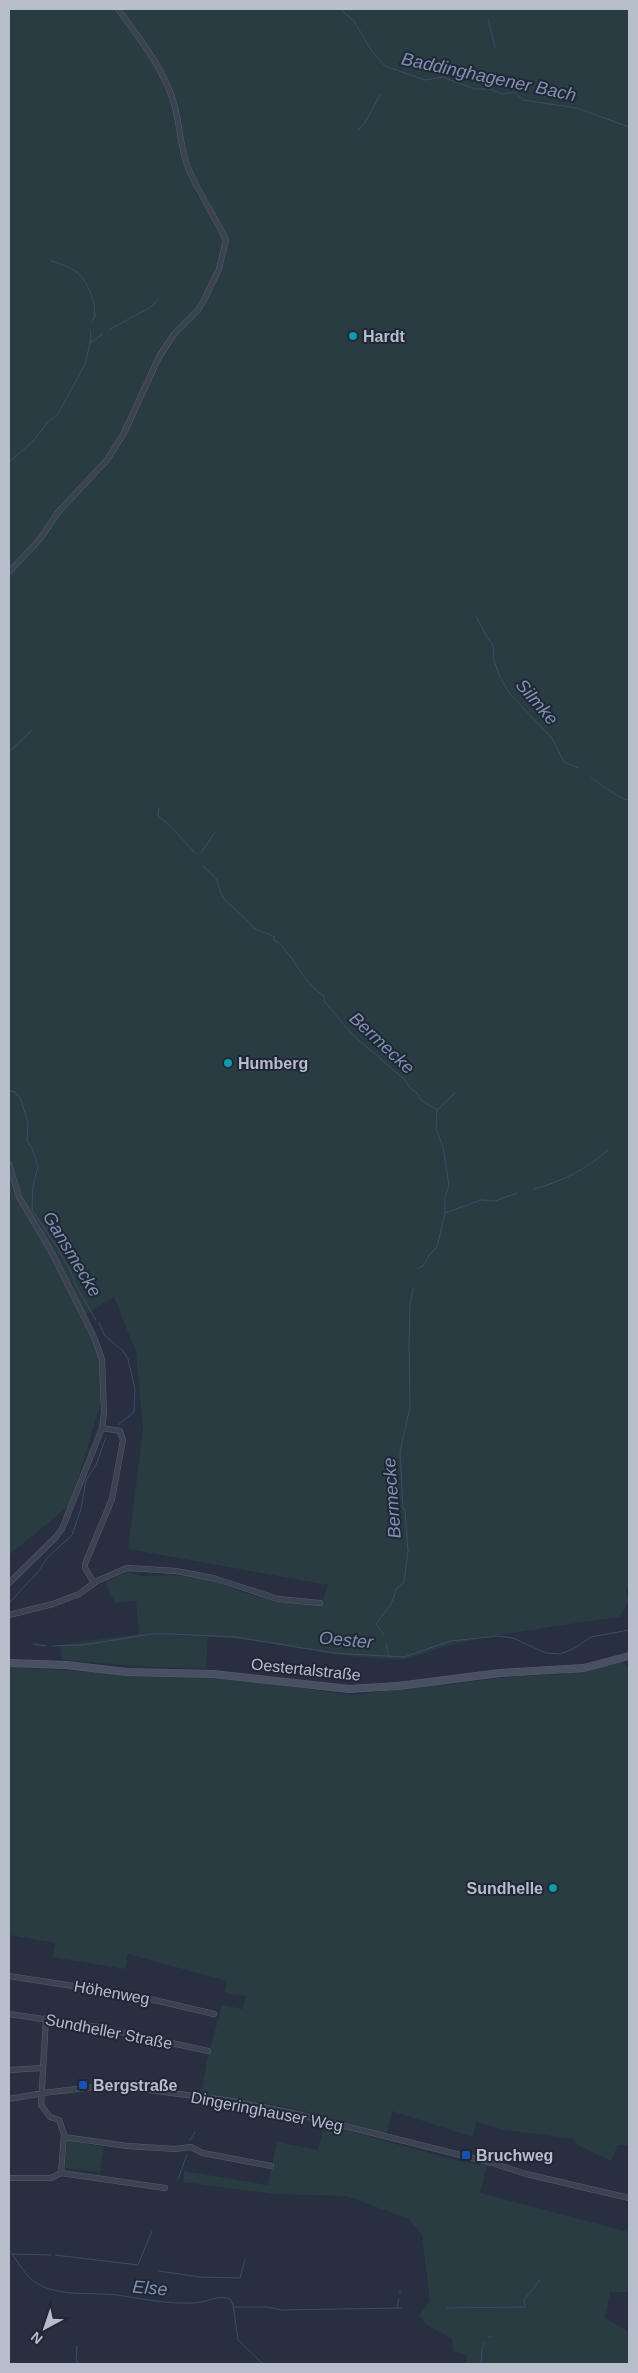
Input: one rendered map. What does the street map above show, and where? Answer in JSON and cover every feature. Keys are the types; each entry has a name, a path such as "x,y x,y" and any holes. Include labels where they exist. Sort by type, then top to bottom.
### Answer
{"main road":[{"name":"Oestertalstraße","path":"9,1663 66,1665 127,1672 213,1674 350,1689 398,1686 500,1673 584,1668 629,1656"}],"street":[{"path":"9,572 40,539 59,511 107,460 124,433 159,357 174,334 190,320 204,300 219,269 226,245 226,240 204,201 187,165 179,135 173,99 164,78 118,9"},
{"path":"9,1164 19,1197 52,1253 94,1337 102,1359 104,1413 102,1428 62,1529 9,1583"},
{"path":"94,1583 85,1568 85,1564 112,1499 123,1440 120,1431 102,1428"},
{"path":"9,1615 53,1604 79,1594 94,1583 127,1568 176,1571 213,1578 278,1599 320,1603"},
{"name":"Höhenweg","path":"9,1976 138,1996 214,2014"},
{"name":"Sundheller Straße","path":"9,2014 46,2018 140,2035 208,2051"},
{"path":"46,2018 41,2105 50,2117 59,2120 62,2124 64,2137 61,2173"},
{"path":"9,2070 42,2068"},
{"name":"Dingeringhauser Weg","path":"9,2099 111,2085 232,2102 293,2113 492,2163 526,2174 629,2198"},
{"path":"64,2137 127,2146 175,2149 193,2147 202,2153 271,2166"},
{"path":"9,2178 51,2178 61,2173 165,2188"}],"shaded area":[{"path":"9,9 117,9 163,78 172,99 178,135 196,194 226,240 218,268 203,297 207,299 223,267 229,240 189,165 180,134 174,98 164,77 119,9 629,9 629,1586 626,1589 629,1601 619,1617 478,1639 400,1659 352,1656 256,1641 208,1637 206,1668 150,1667 62,1660 60,1645 139,1634 136,1601 115,1603 105,1582 129,1572 142,1576 173,1575 211,1580 235,1590 279,1602 321,1606 328,1585 128,1549 143,1429 136,1352 114,1297 80,1318 93,1338 100,1359 100,1405 70,1505 9,1555"},
{"path":"620,1661 629,1667 629,2145 618,2145 611,2161 576,2144 575,2139 504,2130 476,2122 473,2137 392,2111 387,2134 289,2107 201,2094 207,2061 222,2005 243,2009 245,1996 225,1993 227,1981 128,1954 125,1969 52,1957 55,1943 9,1935 9,1667 241,1680 352,1695 510,1677 564,1674"},
{"path":"324,2124 458,2161 487,2166 480,2193 629,2232 629,2292 610,2292 605,2318 629,2332 629,2364 466,2364 467,2356 453,2351 452,2339 426,2324 419,2315 430,2301 422,2235 409,2219 346,2196 274,2194 183,2182 184,2171 268,2185 277,2142 318,2150"},
{"path":"67,2140 104,2147 100,2172 65,2168"}],"waterway":[{"name":"Baddinghagener Bach","path":"340,9 354,21 371,50 385,66 425,80 443,77 475,89 489,89 503,94 514,92 523,100 577,108 629,127"},
{"path":"488,19 495,47"},
{"path":"358,130 365,123 380,95"},
{"name":"Gansmecke","path":"51,261 69,268 82,278 93,299 94,314 96,316 93,318 93,321"},
{"path":"109,330 149,308 157,301"},
{"name":"Gansmecke","path":"9,462 33,441 48,422 58,414 85,364 91,339 90,329"},
{"path":"91,343 102,334"},
{"name":"Silmke","path":"476,616 492,643 493,657 499,675 509,693 552,738 564,762 578,768"},
{"path":"9,752 32,730"},
{"name":"Silmke","path":"591,778 616,795 629,800"},
{"name":"Bermecke","path":"159,808 158,815 195,853"},
{"path":"201,853 215,832"},
{"name":"Bermecke","path":"203,866 217,880 221,894 226,901 253,928 275,937 273,939 279,943 311,985 324,996 324,1001 353,1035 405,1080 420,1099 437,1110 436,1129 443,1147 449,1185 445,1197 445,1213 437,1247 423,1266 417,1269"},
{"name":"Gansmecke","path":"9,1091 15,1092 21,1100 28,1123 27,1141 32,1148 38,1166 33,1187 32,1210 57,1247 71,1272 76,1286 96,1320"},
{"path":"437,1110 455,1093"},
{"path":"534,1189 554,1183 573,1174 608,1150"},
{"path":"445,1213 481,1200 495,1201 517,1193"},
{"name":"Bermecke","path":"384,1635 376,1624 391,1604 397,1588 404,1582 408,1551 405,1510 403,1508 400,1452 410,1407 410,1304 413,1289"},
{"name":"Gansmecke","path":"99,1323 105,1336 123,1351 128,1359 135,1389 134,1412 118,1425"},
{"name":"Gansmecke","path":"9,1603 38,1572 47,1558 72,1535 81,1509 86,1480 96,1465 106,1437"},
{"name":"Oester","path":"52,1646 83,1645 151,1634 169,1634 236,1637 333,1653 404,1657 450,1641 499,1636 513,1638 546,1653 560,1654 573,1649 591,1637 629,1630"},
{"name":"Oester","path":"33,1644 46,1646"},
{"name":"Bermecke","path":"386,1644 389,1657"},
{"path":"190,2140 195,2132"},
{"path":"178,2179 187,2155"},
{"path":"55,2255 138,2265 152,2231"},
{"name":"Else","path":"9,2250 33,2281 57,2291 117,2295 174,2303 198,2303 216,2298 230,2299 233,2304 238,2340 263,2364"},
{"path":"12,2254 51,2255"},
{"path":"159,2271 200,2277 240,2278 245,2260"},
{"path":"447,2308 525,2307 524,2300 540,2280"},
{"path":"397,2308 399,2299"},
{"path":"233,2307 268,2307 281,2310 401,2308"},
{"path":"481,2364 482,2348 485,2343"},
{"path":"77,2346 76,2360 79,2364"}],"place":[{"name":"Hardt","path":"353,336"},
{"name":"Humberg","path":"228,1063"},
{"name":"Sundhelle","path":"553,1888"},
{"name":"Bergstraße","path":"83,2085"},
{"name":"Bruchweg","path":"466,2155"}]}
